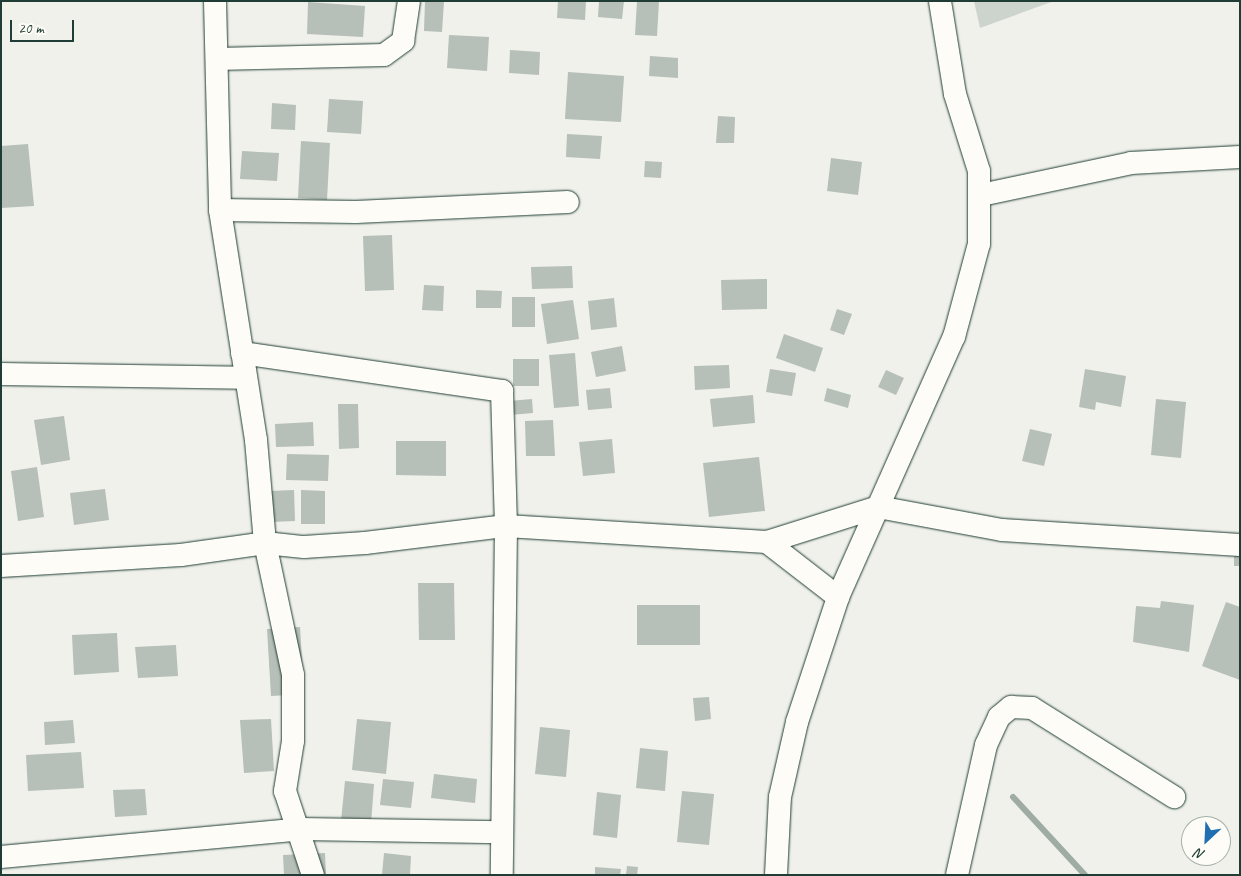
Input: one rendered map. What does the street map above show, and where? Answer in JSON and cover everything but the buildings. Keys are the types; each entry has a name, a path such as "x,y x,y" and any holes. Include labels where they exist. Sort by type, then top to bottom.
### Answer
{"street":[{"path":"215,1 220,210 242,353 243,378 256,440 265,543 293,675 293,741 284,774 285,791 301,829 313,875"},
{"path":"217,59 384,55 403,41 409,1"},
{"path":"776,875 780,797 796,722 838,597 954,337 979,244 981,195 979,171 955,94 940,1"},
{"path":"981,195 1130,163 1240,157"},
{"path":"220,210 356,212 568,202"},
{"path":"242,353 502,391 506,526 502,875"},
{"path":"1,374 243,378"},
{"path":"1,566 181,555 265,543 304,547 357,544 506,526 767,542 878,507 1002,530 1240,545"},
{"path":"767,542 838,597"},
{"path":"957,875 986,745 999,717 1010,707 1032,708 1174,797"},
{"path":"1,857 301,829 502,832"}],"shaded area":[{"path":"974,1 1054,1 980,28"}],"waterway":[{"path":"1013,797 1085,875"}]}
